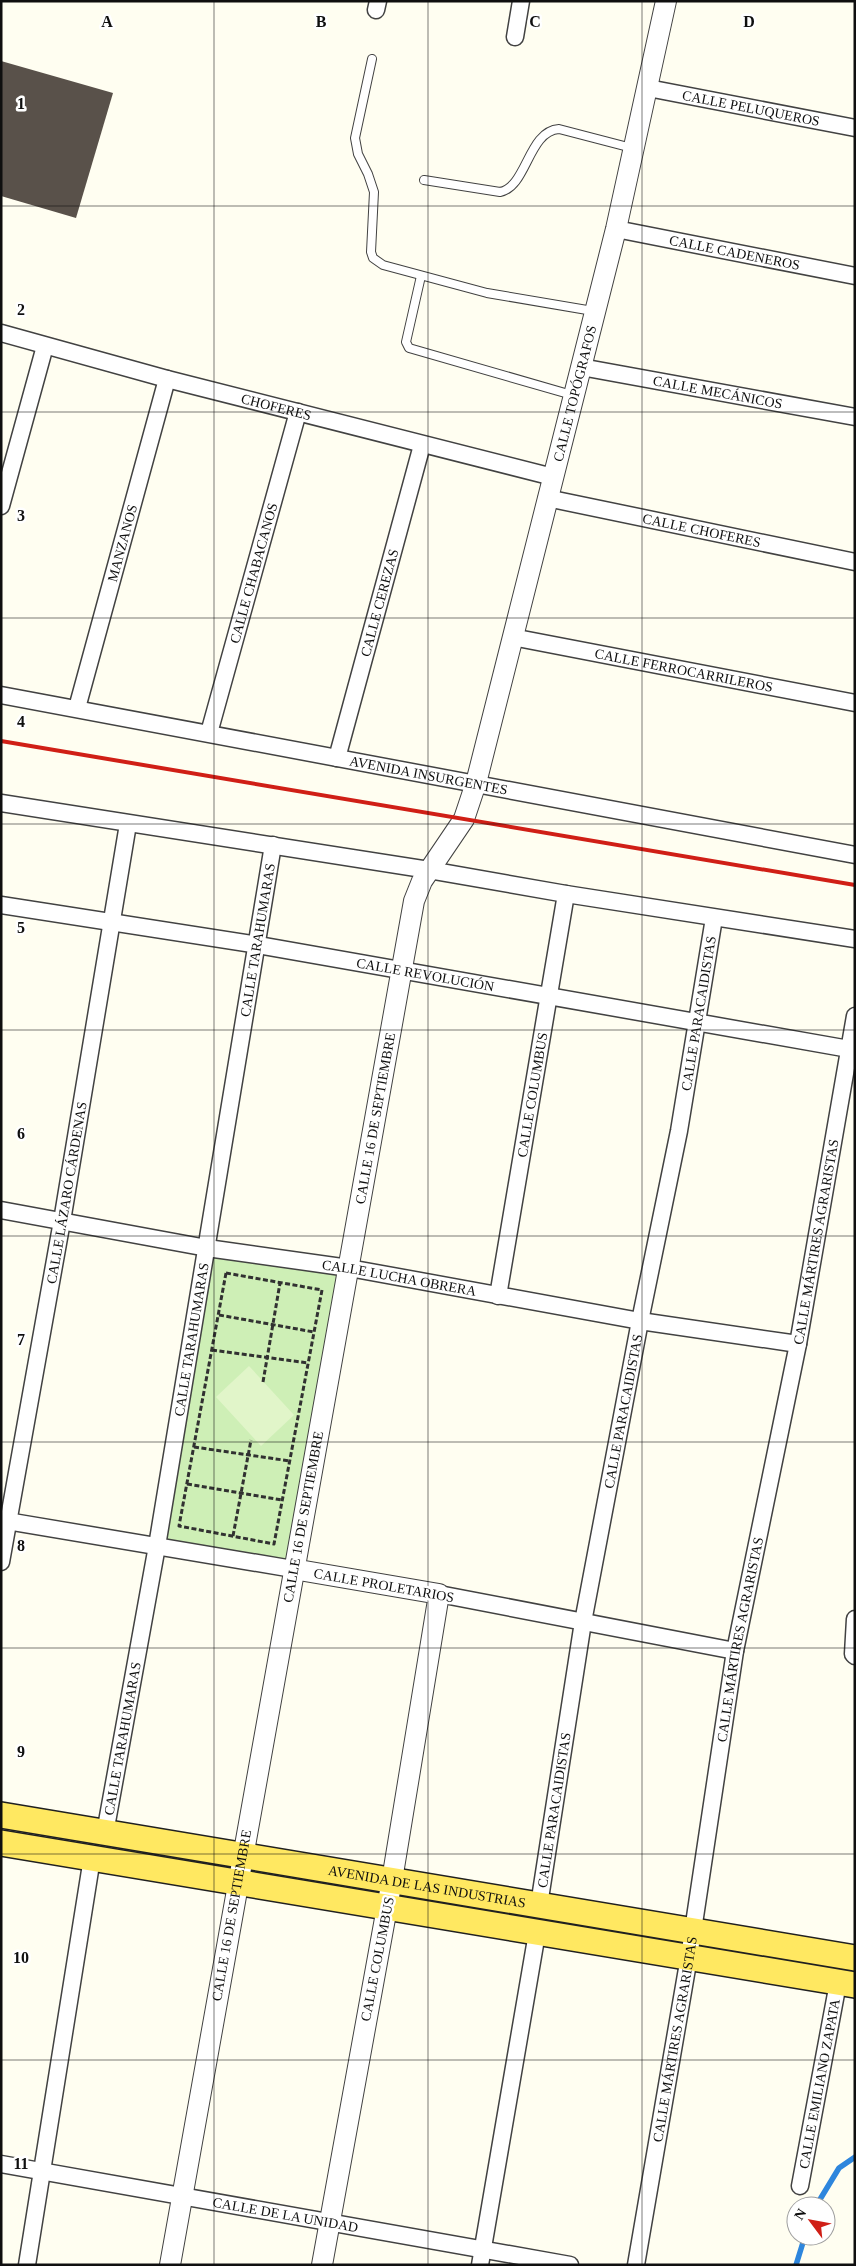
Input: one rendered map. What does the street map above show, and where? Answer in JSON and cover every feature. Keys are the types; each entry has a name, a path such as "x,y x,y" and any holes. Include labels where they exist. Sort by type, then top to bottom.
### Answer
{"main road":[{"name":"AVENIDA DE LAS INDUSTRIAS","path":"1,1815 855,1958"},
{"name":"AVENIDA DE LAS INDUSTRIAS","path":"1,1843 537,1933 689,1956 847,1984"}],"street":[{"path":"515,37 521,1"},
{"name":"CALLE TOPÓGRAFOS","path":"476,783 616,229 666,1"},
{"name":"CALLE PELUQUEROS","path":"648,88 855,128"},
{"name":"CALLE CADENEROS","path":"616,229 855,276"},
{"name":"CHOFERES","path":"1,333 167,379 553,477"},
{"path":"1,506 45,346"},
{"name":"CALLE MECÁNICOS","path":"581,367 855,416"},
{"name":"MANZANOS","path":"77,708 167,379"},
{"name":"CALLE CHABACANOS","path":"208,733 298,412"},
{"name":"CALLE CEREZAS","path":"337,758 422,445"},
{"name":"CALLE CHOFERES","path":"547,498 855,562"},
{"name":"CALLE FERROCARRILEROS","path":"512,637 855,703"},
{"name":"AVENIDA INSURGENTES","path":"1,695 854,853"},
{"name":"CALLE 16 DE SEPTIEMBRE","path":"170,2265 236,1882 350,1268 416,891 464,819 476,783"},
{"path":"1,803 855,939"},
{"name":"CALLE LÁZARO CÁRDENAS","path":"1,1562 4,1521 62,1221 128,824"},
{"name":"CALLE TARAHUMARAS","path":"105,1833 157,1546 258,945 273,845"},
{"name":"CALLE COLUMBUS","path":"498,1296 566,894"},
{"name":"CALLE REVOLUCIÓN","path":"1,905 402,969 849,1049"},
{"name":"CALLE PARACAIDISTAS","path":"538,1905 583,1622 640,1321 679,1131 714,918"},
{"name":"CALLE MÁRTIRES AGRARISTAS","path":"636,2265 689,1956 735,1651 798,1344 855,1016"},
{"name":"CALLE LUCHA OBRERA","path":"1,1210 207,1248 350,1268 640,1321 798,1344"},
{"name":"CALLE PROLETARIOS","path":"4,1521 439,1594 735,1651"},
{"name":"CALLE COLUMBUS","path":"322,2265 392,1880 439,1594"},
{"path":"855,1620 853,1654 855,1656"},
{"path":"28,2265 92,1858"},
{"path":"481,2257 537,1933"},
{"name":"CALLE EMILIANO ZAPATA","path":"800,2186 847,1984"},
{"name":"CALLE DE LA UNIDAD","path":"1,2164 329,2222 481,2257 570,2265"}],"lane":[{"path":"372,59 355,138 358,154 374,192 371,252 373,258 384,265 421,276 504,296 595,311"},
{"path":"424,180 500,192 506,191 514,182 542,136 559,129 634,149"},
{"path":"421,276 406,342 409,348 574,395"}],"path":[{"path":"226,1273 322,1290 274,1544 179,1526 218,1315 226,1273"},
{"path":"263,1382 280,1283"},
{"path":"218,1315 314,1332"},
{"path":"212,1350 308,1363"},
{"path":"233,1536 251,1440"},
{"path":"194,1447 290,1461"},
{"path":"187,1484 283,1500"}],"green space":[{"path":"207,1248 349,1268 293,1569 157,1546"},
{"path":"249,1366 294,1415 261,1446 216,1397"}],"building":[{"path":"1,61 113,93 76,218 1,196"}],"waterway":[{"path":"822,2196 839,2168 855,2157"},
{"path":"796,2265 802,2246"}],"railway":[{"path":"1,741 855,885"}]}
